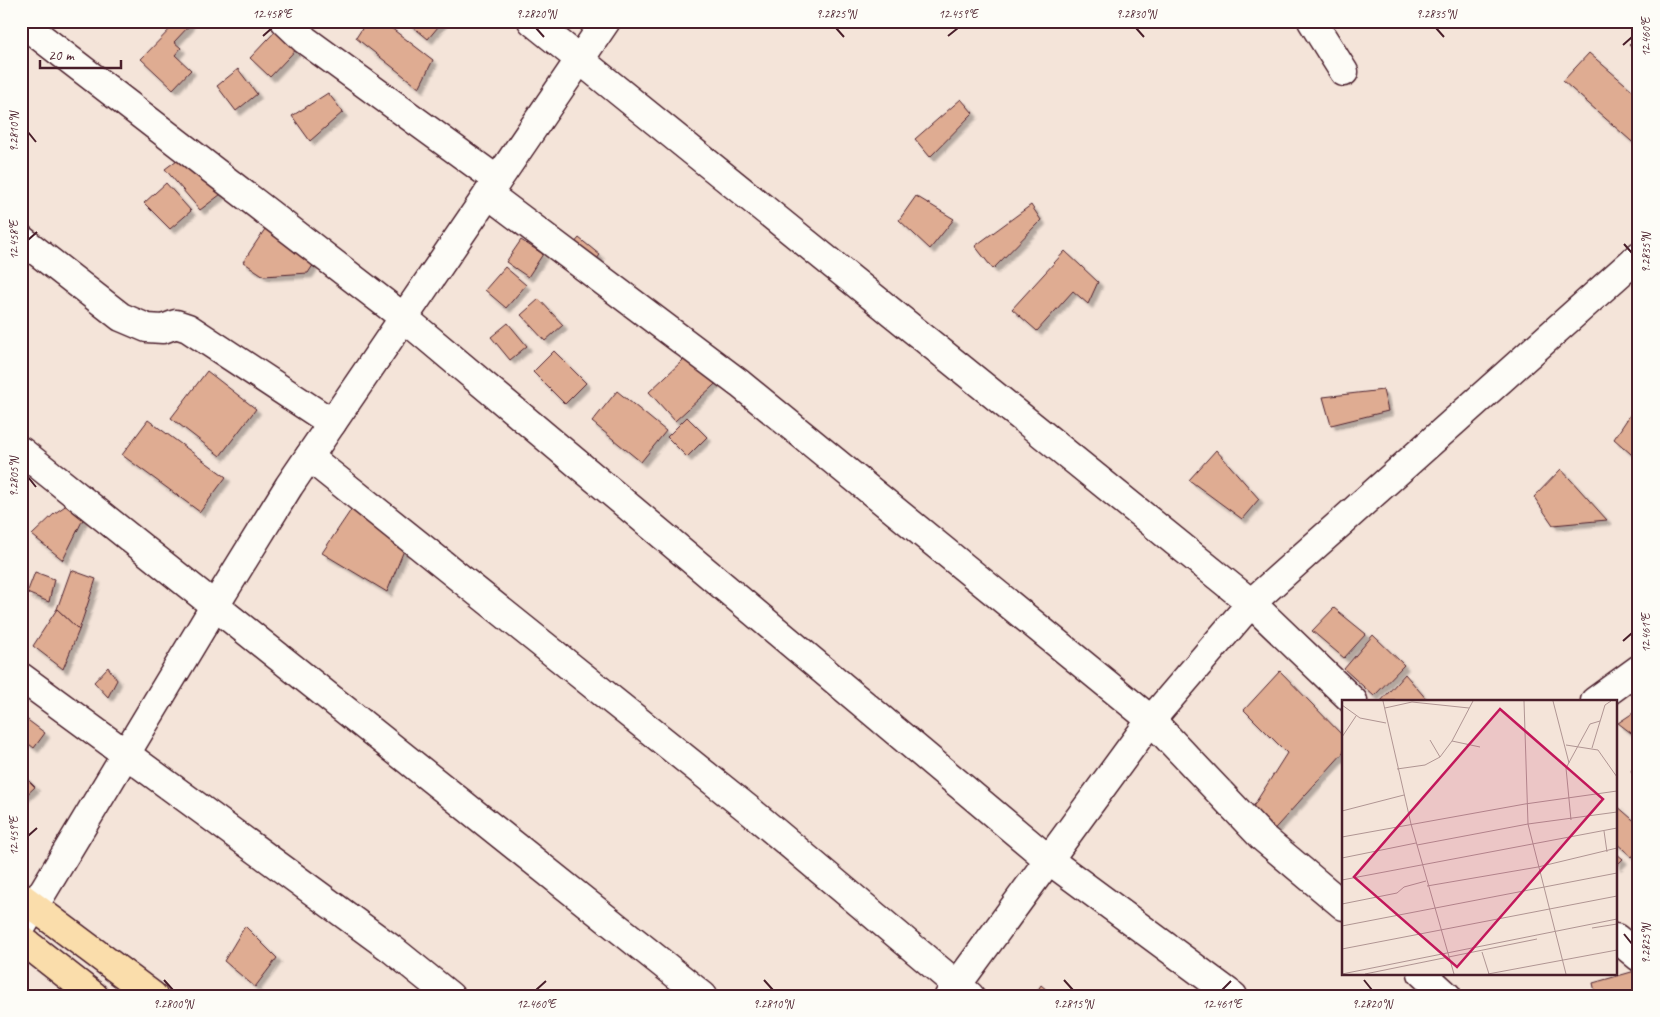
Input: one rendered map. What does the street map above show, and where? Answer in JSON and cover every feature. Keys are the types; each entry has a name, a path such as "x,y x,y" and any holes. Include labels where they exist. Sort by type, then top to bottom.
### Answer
{"main road":[{"path":"26,911 153,996"},
{"path":"21,939 94,996"}],"street":[{"path":"286,21 305,40 740,384 1151,720 1262,837 1342,904"},
{"path":"532,21 1251,603 1352,700"},
{"path":"26,911 309,457 606,21"},
{"path":"1312,21 1344,72"},
{"path":"21,22 402,318 1049,860 1233,996"},
{"path":"21,239 121,317 147,328 163,329 176,324 188,328 332,423"},
{"path":"309,457 748,809 958,992 1049,860 1151,720 1251,603 1639,256"},
{"path":"21,451 216,604 703,996"},
{"path":"1596,700 1639,668"},
{"path":"21,677 393,950 450,996"},
{"path":"1618,940 1639,957"},
{"path":"1423,974 1447,996"}],"building":[{"path":"178,21 187,21 190,25 174,42 181,48 175,55 191,70 173,89 141,59"},
{"path":"285,21 305,40 270,77 250,58"},
{"path":"367,21 382,21 433,60 419,88 356,38"},
{"path":"406,21 443,21 428,39"},
{"path":"1639,36 1639,56 1629,45"},
{"path":"1589,53 1639,96 1639,148 1563,81"},
{"path":"238,69 257,94 236,111 217,86"},
{"path":"328,93 343,112 310,141 292,116"},
{"path":"961,99 973,113 930,157 915,139"},
{"path":"177,160 233,185 200,210 165,169"},
{"path":"166,183 191,211 170,229 144,203"},
{"path":"916,196 954,219 930,249 899,220"},
{"path":"1031,205 1041,220 993,269 975,246"},
{"path":"271,220 321,253 308,273 264,276 243,262"},
{"path":"579,238 600,255 582,277 561,259"},
{"path":"521,240 543,254 528,277 506,262"},
{"path":"1065,251 1098,282 1088,304 1073,291 1037,331 1012,309"},
{"path":"505,267 526,285 506,308 485,290"},
{"path":"539,299 563,325 545,341 521,315"},
{"path":"508,323 527,346 510,360 491,337"},
{"path":"698,346 725,375 675,421 649,392"},
{"path":"554,351 586,383 565,404 533,372"},
{"path":"207,371 256,409 220,456 171,418"},
{"path":"1383,390 1388,411 1331,425 1323,397"},
{"path":"617,391 666,431 641,462 592,422"},
{"path":"1632,412 1639,418 1639,461 1614,439"},
{"path":"687,417 707,437 687,457 667,437"},
{"path":"148,420 226,477 200,512 122,455"},
{"path":"1216,450 1259,499 1242,519 1189,480"},
{"path":"1561,469 1607,520 1553,525 1534,497"},
{"path":"359,498 409,538 387,592 322,553"},
{"path":"74,500 90,505 63,560 32,535 55,513"},
{"path":"71,570 96,579 79,630 57,609"},
{"path":"35,572 54,579 49,602 27,593"},
{"path":"1334,608 1366,634 1344,658 1312,631"},
{"path":"57,609 79,630 63,669 33,646"},
{"path":"1373,635 1404,665 1374,696 1344,669"},
{"path":"108,667 117,680 108,697 94,682"},
{"path":"1280,671 1342,735 1342,754 1269,835 1249,813 1287,753 1244,710"},
{"path":"1405,674 1427,700 1382,700"},
{"path":"1639,709 1639,739 1618,723"},
{"path":"21,715 45,733 34,748 21,738"},
{"path":"1639,762 1639,777 1631,771"},
{"path":"21,773 35,787 22,799 21,797"},
{"path":"1618,807 1639,825 1639,849 1632,857 1618,845 1618,832 1620,830 1618,828"},
{"path":"1618,855 1623,859 1618,864"},
{"path":"245,926 277,958 255,987 224,961"},
{"path":"1635,971 1639,983 1639,996 1596,996 1593,983"},
{"path":"1041,985 1054,996 1034,996"}]}
